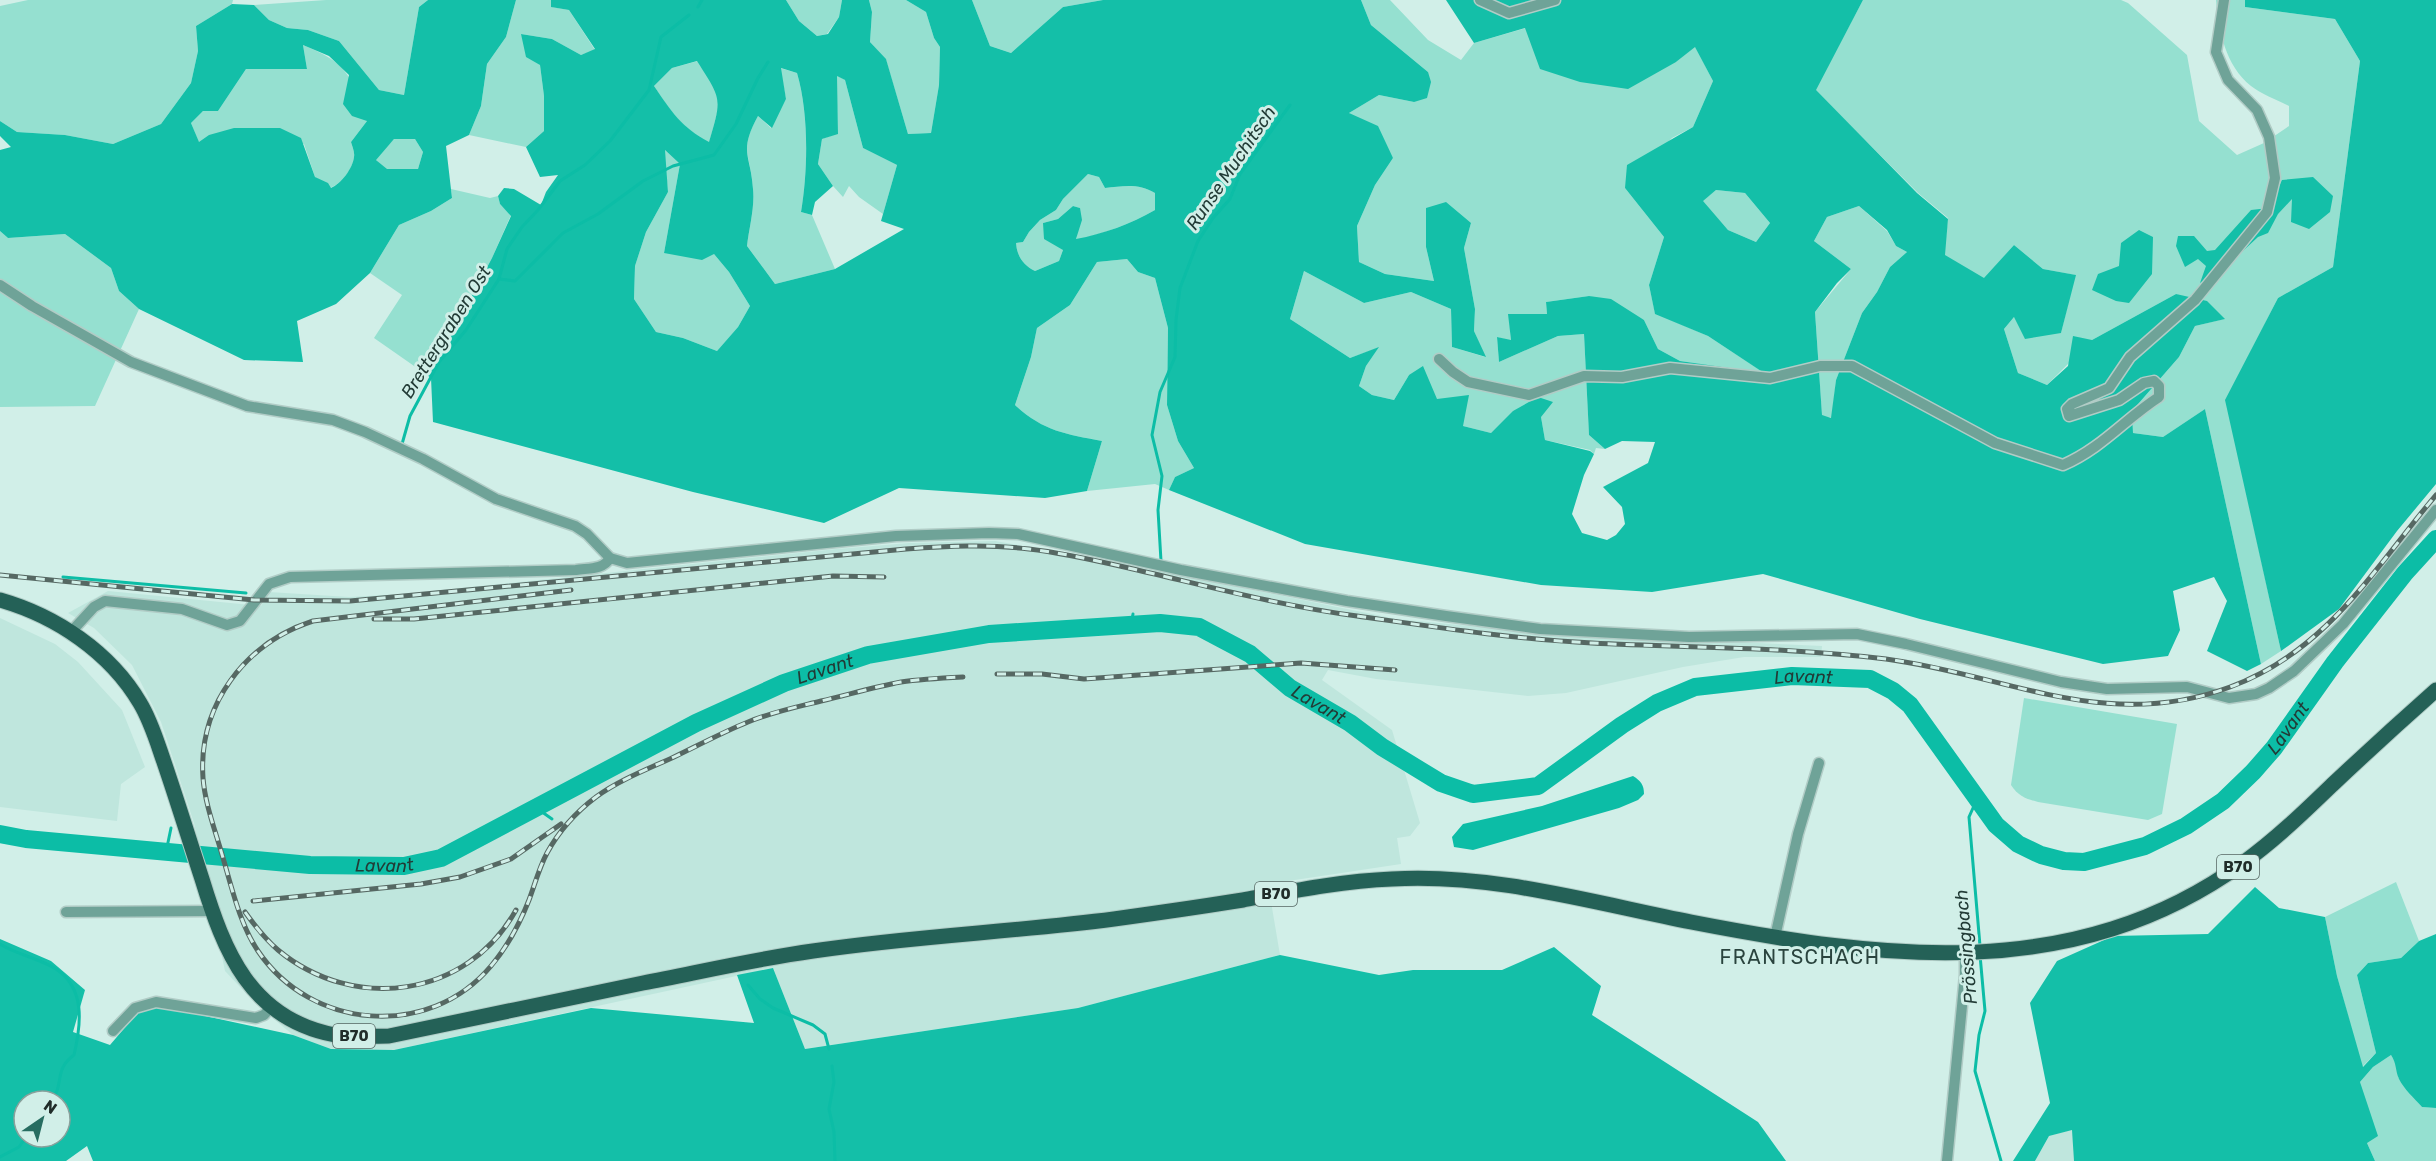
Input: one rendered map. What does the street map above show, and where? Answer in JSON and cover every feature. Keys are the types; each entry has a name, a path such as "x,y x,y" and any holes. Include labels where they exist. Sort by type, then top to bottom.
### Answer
{"main road":[{"name":"B70","path":"0,600 40,615 71,632 106,662 141,704 154,734 212,911 233,962 246,982 271,1007 314,1030 336,1035 389,1036 727,966 811,951 1092,922 1182,910 1339,884 1398,878 1449,879 1500,884 1775,937 1876,951 1969,953 2069,940 2124,926 2176,904 2244,863 2275,839 2436,690"}],"street":[{"path":"1480,0 1509,13 1555,0"},
{"path":"1439,359 1468,382 1529,395 1584,376 1622,377 1670,368 1770,378 1820,366 1852,366 1995,443 2063,465 2082,457 2159,397 2159,386 2154,381 2144,383 2119,400 2068,416 2067,409 2072,404 2109,388 2130,357 2195,300 2267,212 2275,178 2270,137 2257,110 2228,80 2216,52 2224,0"},
{"path":"0,285 32,306 131,362 247,406 333,420 366,432 423,459 496,499 575,526 587,534 610,558 627,563 896,536 990,532 1018,534 1181,570 1347,602 1458,618 1540,628 1689,637 1857,634 2061,682 2107,689 2187,687 2220,696 2235,697 2256,694 2294,671 2358,606 2436,510"},
{"path":"71,632 94,607 105,601 182,609 227,625 240,621 269,584 290,577 576,570 600,567 610,558"},
{"path":"1775,937 1798,834 1819,763"},
{"path":"66,912 212,911"},
{"path":"1947,1161 1969,953"},
{"path":"113,1031 135,1008 156,1002 256,1018 264,1015 271,1007"}],"shaded area":[{"path":"28,0 233,0 232,4 196,26 198,51 191,83 161,124 113,144 65,135 17,132 0,121 0,6"},
{"path":"326,0 428,0 419,7 404,95 379,90 339,41 308,30 287,28 269,20 254,5"},
{"path":"428,0 516,0 506,37 487,64 481,106 469,135 446,146 452,198 431,211 399,225 370,273 336,304 297,321 303,362 244,360 139,309 119,291 111,268 65,234 8,238 0,231 0,150 11,147 0,136 0,121 17,132 65,135 113,144 161,124 191,83 198,51 196,26 232,4 254,5 269,20 287,28 308,30 339,41 379,90 404,95 419,7","holes":["303,45 329,56 349,75 343,104 352,116 367,121 351,142 354,155 349,171 339,183 331,188 328,183 315,177 301,138 280,128 234,128 209,135 199,142 191,123 203,111 218,111 246,69 307,69","394,139 415,139 423,152 418,169 387,169 376,160"]},
{"path":"516,0 551,0 552,7 569,10 595,50 581,55 552,39 521,34 540,65 544,96 544,131 526,147 469,135 481,106 487,64 506,37"},
{"path":"551,0 786,0 799,21 817,36 828,34 839,17 842,0 869,0 872,12 870,42 886,59 908,134 931,133 939,85 940,47 934,38 926,12 906,0 972,0 990,46 1011,53 1063,7 1103,0 1361,0 1371,25 1428,72 1431,82 1427,98 1414,102 1379,95 1349,113 1378,126 1393,158 1375,185 1357,226 1359,262 1385,274 1434,281 1426,247 1426,208 1446,202 1471,223 1464,248 1475,309 1474,331 1486,357 1452,347 1451,309 1411,292 1364,303 1304,271 1290,319 1350,358 1379,347 1366,366 1359,386 1372,395 1394,400 1409,375 1423,366 1437,399 1469,395 1463,426 1491,433 1513,411 1538,397 1553,402 1541,417 1545,440 1594,454 1584,475 1572,514 1582,533 1607,540 1616,535 1625,524 1622,507 1603,487 1648,463 1655,442 1622,441 1605,449 1589,435 1584,334 1558,336 1499,362 1497,337 1511,340 1508,314 1547,314 1546,302 1589,296 1611,299 1644,320 1658,349 1680,361 1764,373 1708,336 1655,314 1649,285 1664,237 1625,188 1627,165 1693,127 1713,81 1695,47 1676,62 1628,89 1580,82 1540,69 1525,28 1474,43 1446,0 1863,0 1816,90 1917,193 1948,219 1945,255 1984,278 2014,245 2043,269 2076,275 2061,333 2025,339 2014,317 2004,329 2018,373 2047,385 2068,366 2073,336 2092,340 2176,294 2207,301 2225,319 2195,326 2179,357 2132,411 2133,433 2163,437 2205,409 2261,664 2247,671 2207,651 2227,601 2214,577 2173,591 2180,630 2168,656 2103,664 1920,619 1763,574 1652,592 1541,585 1305,544 1169,490 1175,477 1194,468 1178,441 1167,405 1168,328 1155,278 1138,272 1127,259 1097,262 1070,305 1037,328 1031,357 1015,405 1045,426 1102,441 1087,491 1045,498 899,488 824,523 693,492 433,422 431,378 427,375 427,357 449,339 492,258 511,216 500,204 498,196 504,188 514,189 541,205 546,192 558,175 540,177 526,147 544,131 544,96 540,65 526,57 521,34 552,39 581,55 595,49 569,10 551,7","holes":["697,61 711,84 718,107 709,142 684,125 654,86 672,68","781,68 797,73 801,89 806,142 801,212 812,215 815,202 833,186 818,164 822,139 838,134 837,76 845,80 863,148 897,165 881,221 904,229 835,269 775,284 747,246 753,210 752,177 747,153 748,138 758,116 772,128 786,99","665,150 680,164 664,253 702,260 714,254 729,272 750,306 738,327 717,351 683,338 656,332 634,299 635,266 646,232 668,192","1088,174 1099,177 1105,188 1137,186 1155,193 1155,210 1117,228 1076,239 1082,220 1080,208 1073,206 1058,219 1043,223 1044,239 1063,250 1059,261 1035,271 1021,260 1016,243 1023,242 1040,220 1056,210 1063,199","1716,190 1745,193 1770,223 1756,242 1728,230 1703,201","1859,206 1887,230 1896,246 1907,252 1890,267 1877,292 1862,313 1836,380 1831,418 1822,415 1815,312 1851,269 1814,241 1827,217"]},
{"path":"786,0 842,0 839,17 827,34 817,36 799,21"},
{"path":"869,0 906,0 926,12 934,38 940,47 939,85 931,133 908,134 886,60 870,42 872,12"},
{"path":"972,0 1103,0 1063,7 1011,53 990,46"},
{"path":"1361,0 1390,0 1428,40 1461,60 1474,43 1526,28 1676,62 1695,46 1713,81 1693,127 1672,138 1625,188 1664,237 1649,285 1655,313 1708,336 1766,374 1680,361 1658,349 1644,320 1589,296 1546,302 1547,314 1509,314 1511,341 1497,337 1499,362 1558,336 1584,334 1589,435 1605,449 1596,448 1594,454 1590,450 1545,440 1541,417 1513,412 1491,433 1463,426 1409,375 1394,400 1372,395 1359,386 1366,366 1378,348 1350,358 1290,319 1304,271 1364,303 1411,292 1451,309 1452,347 1485,357 1474,331 1475,309 1464,248 1471,223 1426,247 1434,281 1385,274 1359,262 1357,226 1375,185 1393,158 1349,113 1379,95 1414,102 1428,72 1371,25"},
{"path":"1863,0 2121,0 2128,3 2187,55 2199,121 2237,155 2264,143 2289,126 2289,106 2255,89 2242,78 2235,68 2225,47 2216,0 2245,0 2245,7 2335,19 2360,61 2333,267 2278,298 2226,400 2281,651 2261,664 2205,409 2163,437 2133,433 2132,411 2179,357 2195,326 2224,319 2176,294 2092,340 2047,385 2018,373 2004,329 2014,317 2061,333 2075,275 2043,269 2014,245 1984,279 1944,255 1948,218 1918,193 1815,90"},
{"path":"2245,0 2436,0 2436,484 2397,531 2339,609 2281,651 2225,400 2278,298 2333,267 2360,61 2335,19 2245,7"},
{"path":"303,45 330,59 346,73 352,82 367,121 351,142 354,155 349,171 342,180 330,188 315,177 304,144 199,143 191,123 203,111 218,111 246,69 307,69"},
{"path":"698,61 717,91 719,106 709,143 677,118 654,86 672,68"},
{"path":"780,68 797,73 804,106 806,160 801,212 812,215 835,269 775,284 747,246 753,196 747,145 758,116 771,128 786,99"},
{"path":"836,75 845,80 863,148 897,165 883,214 859,197 849,186 843,197 818,164 822,139 838,133"},
{"path":"394,139 415,139 423,152 418,169 386,169 375,159"},
{"path":"664,149 680,164 664,253 714,254 729,272 750,306 738,327 717,351 683,338 656,332 634,299 635,266 646,232 668,192"},
{"path":"1088,174 1099,177 1105,188 1137,186 1155,193 1155,210 1117,228 1076,240 1080,208 1073,206 1058,219 1043,223 1063,250 1059,261 1035,271 1031,269 1021,260 1016,243 1023,242 1040,220 1056,210 1063,199"},
{"path":"2313,177 2333,196 2330,212 2309,229 2291,222 2292,199 2278,214 2268,233 2258,237 2231,262 2200,283 2206,266 2198,259 2185,267 2176,246 2178,236 2194,236 2207,251 2215,250 2251,210 2269,208 2282,180"},
{"path":"451,189 490,198 498,196 500,204 511,215 492,258 449,339 427,357 427,375 374,338 402,295 370,273 399,225 431,211 452,198"},
{"path":"1716,190 1745,193 1770,223 1756,242 1728,230 1702,201"},
{"path":"1859,206 1887,231 1896,246 1907,252 1890,267 1877,292 1862,313 1836,380 1832,418 1822,416 1815,312 1851,269 1814,241 1827,217"},
{"path":"2139,230 2153,237 2152,274 2129,303 2116,301 2092,290 2098,274 2119,266 2121,243"},
{"path":"0,231 8,238 65,234 111,268 119,291 139,309 95,406 0,407"},
{"path":"1127,259 1138,272 1155,278 1168,328 1167,405 1178,441 1194,468 1175,477 1169,490 1155,484 1087,491 1102,441 1045,426 1015,405 1031,357 1037,328 1070,305 1097,262"},
{"path":"995,541 1121,563 1396,619 1556,634 1822,646 1821,657 1744,657 1683,667 1566,693 1528,696 1376,679 1328,670 1322,680 1392,730 1420,823 1410,836 1397,838 1401,864 1268,884 1280,955 1078,1008 805,1049 773,968 394,1050 331,1049 293,1035 257,1005 225,971 194,823 161,722 132,665 94,628 68,613 108,591 261,606 269,592 349,597 404,594 837,549 909,543"},
{"path":"0,618 55,644 78,662 122,710 145,767 121,784 117,821 0,807"},
{"path":"2024,698 2177,724 2162,814 2148,820 2038,802 2019,794 2011,785"},
{"path":"1633,776 1642,784 1644,794 1638,800 1619,808 1473,850 1454,847 1452,837 1463,824 1542,806"},
{"path":"2396,882 2419,941 2401,958 2368,963 2357,975 2376,1053 2362,1067 2337,976 2325,917"},
{"path":"2255,887 2279,908 2325,917 2337,976 2363,1067 2376,1053 2357,975 2368,963 2401,958 2419,941 2436,934 2436,1108 2422,1107 2406,1090 2399,1079 2391,1055 2373,1067 2360,1082 2378,1136 2367,1143 2375,1161 2074,1161 2072,1130 2049,1136 2035,1161 2013,1161 2050,1103 2030,1003 2057,961 2113,936 2208,934"},
{"path":"0,939 51,961 85,990 73,1032 110,1045 139,1011 159,1006 293,1035 331,1049 394,1050 591,1008 754,1023 737,975 773,968 805,1049 1078,1008 1280,955 1379,975 1413,970 1502,970 1554,947 1601,986 1592,1015 1758,1122 1786,1161 93,1161 87,1146 66,1161 0,1161"},
{"path":"2391,1055 2398,1066 2398,1077 2422,1107 2436,1108 2436,1161 2375,1161 2367,1143 2360,1082 2373,1067"},
{"path":"2073,1129 2074,1161 2035,1161 2049,1136"}],"waterway":[{"name":"Brettergraben Ost","path":"698,7 702,0"},
{"name":"Brettergraben Ost","path":"402,444 410,416 439,362 466,330 499,279 507,249 560,181 585,165 610,141 649,90 661,37 689,15"},
{"path":"499,279 515,281 563,233 598,214 643,181 673,166 714,155 736,124 768,62"},
{"name":"Runse Muchitsch","path":"1161,561 1158,510 1162,476 1152,435 1160,392 1175,357 1180,288 1198,241 1213,218 1230,199 1240,174 1290,105"},
{"name":"Lavant","path":"0,834 26,839 310,865 404,866 441,858 696,723 784,683 868,655 989,634 1160,623 1199,627 1250,654 1290,688 1350,723 1382,747 1441,783 1473,794 1538,786 1622,725 1657,703 1695,687 1792,676 1870,679 1893,691 1910,705 1996,825 2018,844 2041,855 2064,861 2084,862 2145,846 2186,826 2223,801 2274,748 2335,662 2405,573 2436,539"},
{"name":"Brettergraben Ost","path":"63,577 246,593"},
{"name":"Runse Muchitsch","path":"1131,625 1133,614"},
{"name":"Prössingbach","path":"1977,799 1969,817 1980,946"},
{"path":"535,807 552,819"},
{"name":"Brettergraben Ost","path":"166,852 171,828"},
{"path":"0,944 56,969 66,977 77,997 79,1020 74,1055 61,1072 58,1089"},
{"name":"Prössingbach","path":"1980,955 1985,1011 1979,1035 1975,1071 2001,1161"},
{"path":"748,985 760,999 773,1008 813,1025 825,1034 829,1049"},
{"path":"832,1066 834,1082 829,1109 834,1132 835,1161"},
{"path":"0,1157 15,1149"}],"railway":[{"path":"0,575 254,600 350,601 906,549 998,546 1068,555 1329,612 1503,636 1562,641 1776,650 1886,659 2057,696 2099,703 2141,704 2185,700 2230,687 2264,671 2294,652 2346,606 2436,495"},
{"path":"374,619 414,619 833,576 884,577"},
{"path":"571,590 313,621 289,631 266,645 247,661 231,680 218,702 209,726 204,751 203,778 208,806 236,903 251,940 281,977 308,997 339,1010 371,1016 404,1015 436,1006 465,990 497,959 522,917 542,864 552,845 575,816 614,785 720,734 766,715 901,682 963,677"},
{"path":"997,674 1042,674 1084,679 1301,663 1395,670"},
{"path":"253,901 421,884 460,877 511,859 561,824"},
{"path":"245,912 273,946 308,970 340,983 374,988 407,987 439,978 469,962 495,940 516,910"}],"district":[{"name":"FRANTSCHACH","path":"1800,957"}]}
